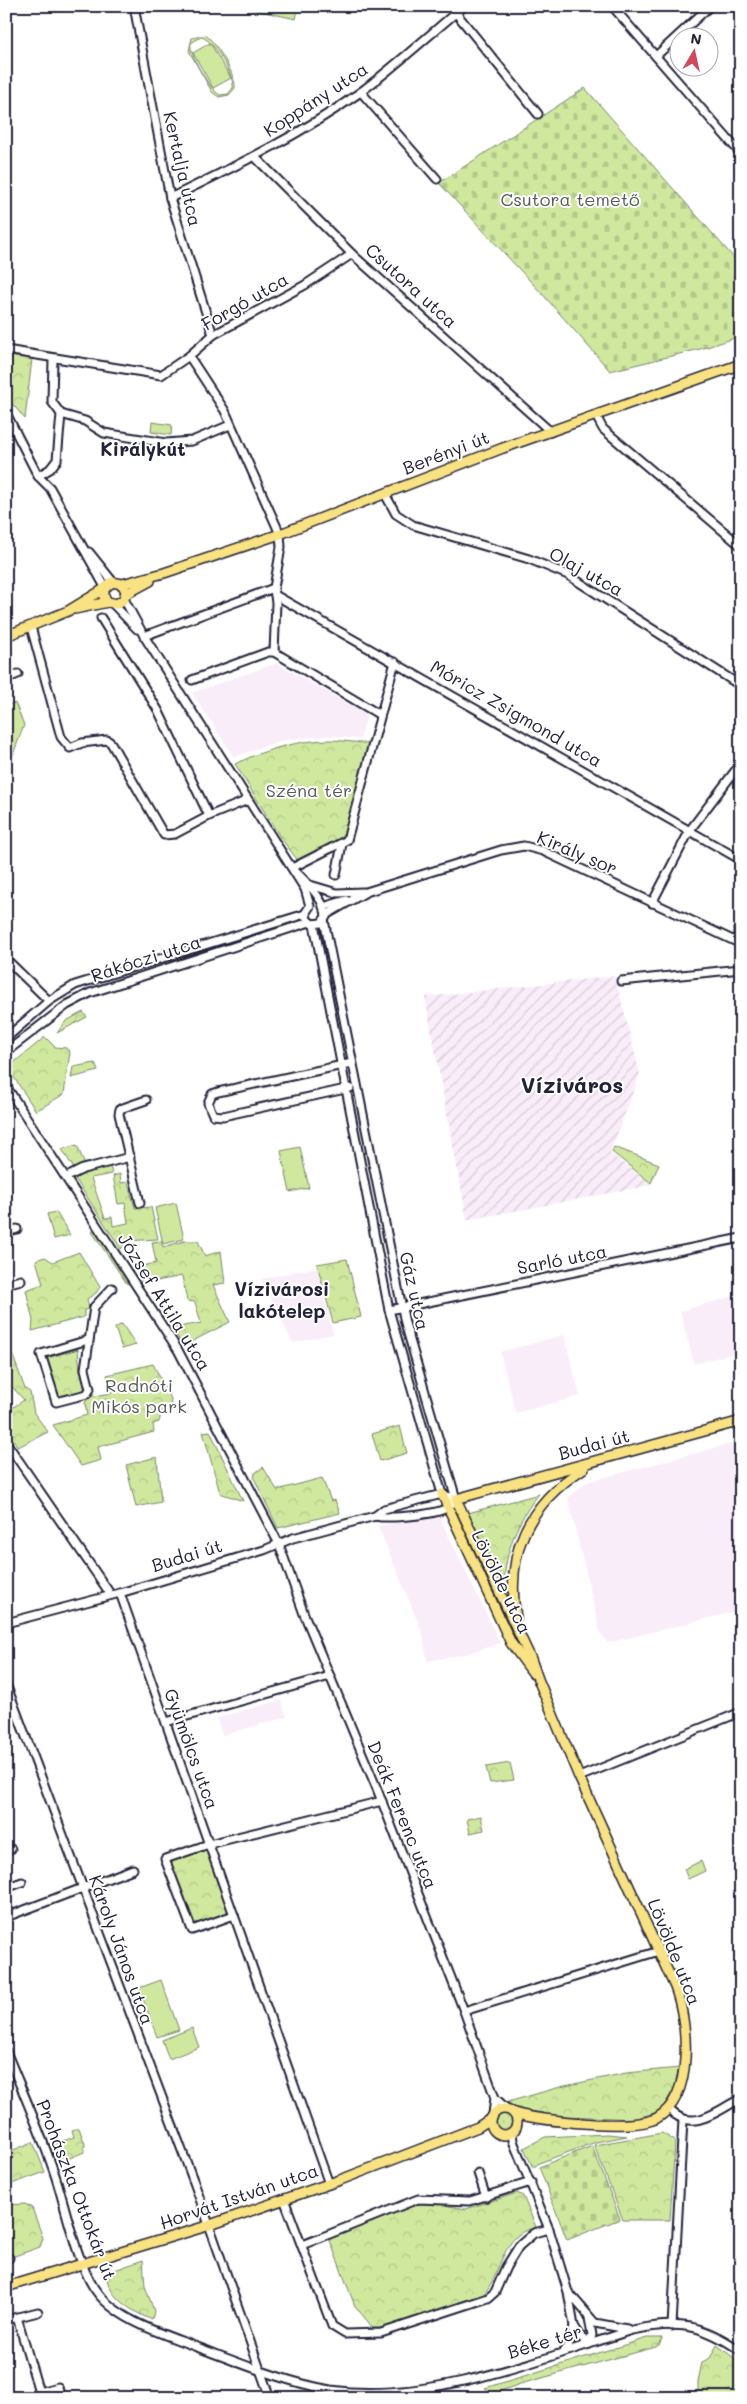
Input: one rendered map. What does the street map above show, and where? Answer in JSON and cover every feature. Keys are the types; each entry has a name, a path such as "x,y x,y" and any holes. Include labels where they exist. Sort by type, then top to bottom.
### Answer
{"main road":[{"name":"Berényi út","path":"68,611 104,588 164,573 280,534 503,448 741,364"},
{"name":"Berényi út","path":"68,611 110,603 164,573"},
{"path":"118,583 125,596"},
{"path":"104,588 104,597 110,603"},
{"path":"6,636 68,611"},
{"name":"Budai út","path":"456,1500 741,1421"},
{"name":"Lövölde utca","path":"519,1634 513,1577 515,1560 524,1532 537,1509 552,1492 590,1464"},
{"name":"Lövölde utca","path":"442,1494 511,1642 538,1679"},
{"name":"Lövölde utca","path":"456,1500 532,1659 538,1679 579,1777 679,1998 685,2031 682,2080 679,2091 669,2109"},
{"name":"Horvát István utca","path":"6,2287 207,2226 329,2184 478,2127 499,2109 511,2111"},
{"path":"512,2133 511,2111 529,2118 632,2124 652,2120 669,2109"},
{"path":"492,2116 493,2129"},
{"path":"512,2133 529,2118"},
{"name":"Horvát István utca","path":"478,2127 512,2133"}],"street":[{"name":"Kertalja utca","path":"134,6 170,198 213,335"},
{"path":"612,6 741,154"},
{"path":"656,56 710,6"},
{"name":"Koppány utca","path":"170,198 255,157 301,131 361,92 458,9"},
{"path":"458,9 538,114"},
{"path":"361,92 437,179"},
{"name":"Csutora utca","path":"255,157 352,254 551,432"},
{"name":"Forgó utca","path":"6,350 161,375 189,356 213,335 305,285 352,254"},
{"path":"189,356 225,410 280,534 281,547 275,592 274,652"},
{"path":"53,359 52,402 61,414 85,421 104,433 166,443 192,441 230,424"},
{"path":"6,413 38,476 50,488 104,588"},
{"path":"38,476 50,469 57,460 61,414"},
{"path":"596,416 603,429 741,546"},
{"name":"Olaj utca","path":"385,494 396,514 413,525 529,558 568,574 741,686"},
{"path":"78,538 118,583"},
{"path":"144,636 275,592"},
{"name":"Móricz Zsigmond utca","path":"275,592 741,860"},
{"path":"125,596 144,636 305,889 310,906 306,914 312,923 319,924 325,917 323,907 310,885 292,868"},
{"path":"110,603 144,636"},
{"path":"101,618 158,710 209,816"},
{"path":"31,627 61,737 70,748 82,743 107,740 111,743 164,835 175,834 209,816 248,800"},
{"path":"192,680 268,652 274,652 380,715"},
{"path":"292,868 342,844 350,834 395,662"},
{"path":"6,679 18,674"},
{"path":"652,903 690,830 741,763"},
{"path":"336,875 342,844"},
{"name":"Király sor","path":"325,917 366,892 501,850 524,846 537,849 741,944"},
{"name":"Király sor","path":"310,885 337,893 366,892"},
{"name":"Király sor","path":"323,907 350,900"},
{"path":"310,906 316,904 323,907"},
{"name":"Rákóczi utca","path":"6,1038 49,1001 83,982 306,914"},
{"name":"Gáz utca","path":"325,917 352,1063 402,1307 456,1500"},
{"name":"Gáz utca","path":"312,923 347,1089 389,1310 442,1494"},
{"name":"Rákóczi utca","path":"6,1052 67,1005 90,993 312,923"},
{"path":"6,959 49,1001"},
{"path":"621,981 741,969"},
{"path":"352,1063 230,1089 212,1094 209,1097 208,1103 213,1115 223,1116 358,1086"},
{"name":"József Attila utca","path":"6,1086 154,1311 182,1358 279,1544"},
{"path":"140,1204 120,1110 146,1100"},
{"path":"67,1178 83,1169 130,1157"},
{"path":"6,1232 17,1230"},
{"name":"Sarló utca","path":"389,1310 741,1238"},
{"path":"6,1284 21,1280"},
{"path":"88,1340 41,1354 54,1400 59,1402 87,1394 90,1390 85,1369 94,1307 112,1288"},
{"path":"6,1442 111,1595"},
{"path":"442,1494 456,1500"},
{"name":"Budai út","path":"6,1622 120,1593 375,1516 384,1509 442,1494"},
{"name":"Budai út","path":"375,1516 388,1519 447,1508 456,1500"},
{"name":"Deák Ferenc utca","path":"279,1544 304,1614 382,1801 464,2011 495,2098 492,2116"},
{"name":"Gyümölcs utca","path":"120,1593 287,2063 299,2103 305,2111 329,2184"},
{"path":"166,1722 330,1676"},
{"name":"Károly János utca","path":"6,1684 195,2185 207,2226 270,2398"},
{"path":"579,1777 741,1712"},
{"path":"234,1914 192,1930 165,1859 209,1844 382,1801"},
{"path":"6,1917 133,1870"},
{"path":"6,1888 22,1882"},
{"path":"464,2011 659,1951"},
{"name":"Prohászka Ottokár út","path":"6,2051 55,2176 84,2264 94,2288 115,2309 160,2332 305,2384 339,2392 395,2394 427,2390"},
{"name":"Deák Ferenc utca","path":"495,2098 511,2111"},
{"path":"669,2109 683,2120 699,2120 741,2098"},
{"path":"672,2326 683,2120"},
{"path":"512,2133 549,2229 568,2292 574,2326 582,2338 589,2344 592,2335 589,2318"},
{"path":"478,2173 486,2198"},
{"path":"302,2246 418,2199 432,2198 462,2202 486,2198 531,2182"},
{"path":"284,2199 332,2326 345,2334 381,2333 488,2298 495,2292 506,2267 519,2246 534,2233 549,2229"},
{"path":"568,2292 589,2318 601,2326 632,2330"},
{"path":"6,2320 38,2312"},
{"path":"17,2318 39,2392 58,2387 61,2398"},
{"path":"563,2352 570,2342 574,2326"},
{"name":"Béke tér","path":"427,2390 465,2382 632,2330 672,2326 707,2330 741,2351"}],"shaded area":[{"path":"277,663 367,715 360,739 330,736 299,738 276,742 234,757 192,693"},
{"path":"615,976 640,1074 610,1153 652,1185 467,1220 425,997"},
{"path":"317,1267 333,1334 293,1343 261,1279"},
{"path":"734,1296 741,1319 741,1351 694,1364 680,1311"},
{"path":"564,1335 580,1396 516,1413 500,1352"},
{"path":"741,1441 741,1610 607,1643 600,1632 568,1498 587,1482"},
{"path":"439,1516 500,1643 466,1654 427,1661 423,1634 378,1526"},
{"path":"281,1700 287,1717 222,1735 217,1718"}],"green space":[{"path":"251,6 299,6 296,19 251,9"},
{"path":"205,35 219,51 233,76 235,83 235,88 229,95 219,97 212,92 189,51 192,38","holes":["201,37 206,39 227,67 233,82 233,88 228,94 220,95 216,92 201,71 193,55 191,43"]},
{"path":"210,43 231,78 213,88 193,53"},
{"name":"Csutora temető","path":"585,88 741,266 741,336 704,348 610,371 546,298 439,183"},
{"path":"7,356 32,359 25,419 6,396"},
{"path":"152,422 172,425 171,435 151,432"},
{"path":"15,703 24,725 11,760 6,747 6,706"},
{"name":"Széna tér","path":"320,740 373,744 347,836 342,841 299,862 280,837 235,764 283,746"},
{"path":"83,1012 87,1017 57,1033 66,1021"},
{"path":"45,1037 55,1047 66,1048 70,1052 64,1094 36,1111 13,1076 11,1065"},
{"path":"95,1063 98,1071 71,1078 73,1067"},
{"path":"77,1145 85,1165 74,1169 62,1149"},
{"path":"300,1147 309,1188 290,1192 281,1151"},
{"path":"614,1147 659,1164 651,1183 612,1152"},
{"path":"110,1166 112,1174 91,1178 105,1218 112,1217 113,1226 128,1223 125,1203 118,1204 113,1176 120,1174 121,1183 128,1182 135,1208 151,1207 158,1239 127,1241 121,1249 74,1177"},
{"path":"176,1203 184,1239 163,1244 155,1208"},
{"path":"56,1212 70,1235 54,1239 47,1214"},
{"path":"98,1228 133,1281 127,1284 92,1232"},
{"path":"161,1241 163,1247 184,1241 198,1241 205,1256 221,1251 225,1283 213,1285 230,1322 183,1346 172,1328 201,1323 195,1302 187,1301 182,1276 142,1284 137,1267 156,1263 152,1242"},
{"path":"79,1252 100,1287 96,1293 87,1299 89,1309 84,1310 84,1317 32,1331 33,1321 26,1290 43,1284 36,1260 45,1257 53,1262"},
{"path":"347,1259 361,1317 333,1323 317,1264"},
{"path":"122,1324 136,1345 122,1349 115,1328"},
{"path":"9,1345 25,1389 30,1392 34,1413 48,1432 18,1447 6,1429 6,1412 24,1400 6,1380 6,1346"},
{"name":"Radnóti Mikós park","path":"78,1349 80,1371 85,1391 57,1398 47,1358"},
{"name":"Radnóti Mikós park","path":"153,1364 171,1399 170,1407 162,1410 159,1422 153,1424 154,1432 98,1447 101,1460 81,1466 53,1425 87,1415 85,1403 88,1397 112,1393 107,1375"},
{"path":"400,1426 407,1453 380,1461 372,1434"},
{"path":"210,1431 243,1501 220,1493 203,1432"},
{"path":"157,1457 161,1502 136,1507 126,1465"},
{"path":"263,1467 277,1490 322,1478 331,1501 335,1500 340,1513 278,1528 254,1478 255,1473"},
{"path":"539,1494 531,1504 514,1536 507,1559 504,1583 468,1513"},
{"path":"510,1763 514,1780 490,1783 486,1767"},
{"path":"481,1816 484,1830 470,1833 467,1819"},
{"path":"209,1844 234,1915 192,1930 165,1859"},
{"path":"701,1861 705,1871 688,1879 684,1869"},
{"path":"161,1980 179,2030 157,2037 139,1988"},
{"path":"192,2028 199,2047 169,2059 162,2040"},
{"path":"679,2068 675,2087 663,2107 654,2113 634,2119 524,2114 508,2102 560,2087 626,2073"},
{"path":"504,2112 510,2115 513,2121 510,2127 504,2130 498,2127 495,2121 498,2115"},
{"path":"79,2128 85,2144 84,2152 56,2164 49,2146 74,2137 72,2130"},
{"path":"662,2133 675,2141 670,2220 623,2220 594,2145"},
{"path":"608,2134 627,2136 596,2142 539,2163 533,2168 524,2148 545,2137"},
{"path":"33,2142 45,2172 6,2186 6,2153"},
{"path":"592,2146 620,2219 567,2240 539,2167"},
{"path":"517,2193 523,2196 536,2227 521,2233 512,2242 483,2295 386,2328 373,2328 355,2306 329,2238 422,2201 466,2209"},
{"path":"25,2204 32,2208 43,2238 40,2247 9,2258 6,2248 6,2205"},
{"path":"143,2260 145,2286 154,2311 152,2320 131,2309 118,2299 109,2286 107,2279 112,2271"},
{"path":"647,2338 662,2338 660,2344 656,2347 520,2384 493,2394 485,2388"},
{"path":"717,2345 741,2363 741,2398 732,2398 731,2395 723,2398 698,2398 698,2382 702,2362 710,2358"}],"district":[{"name":"Királykút","path":"143,449"},
{"name":"Víziváros","path":"572,1085"},
{"name":"Vízivárosi lakótelep","path":"282,1300"}]}
